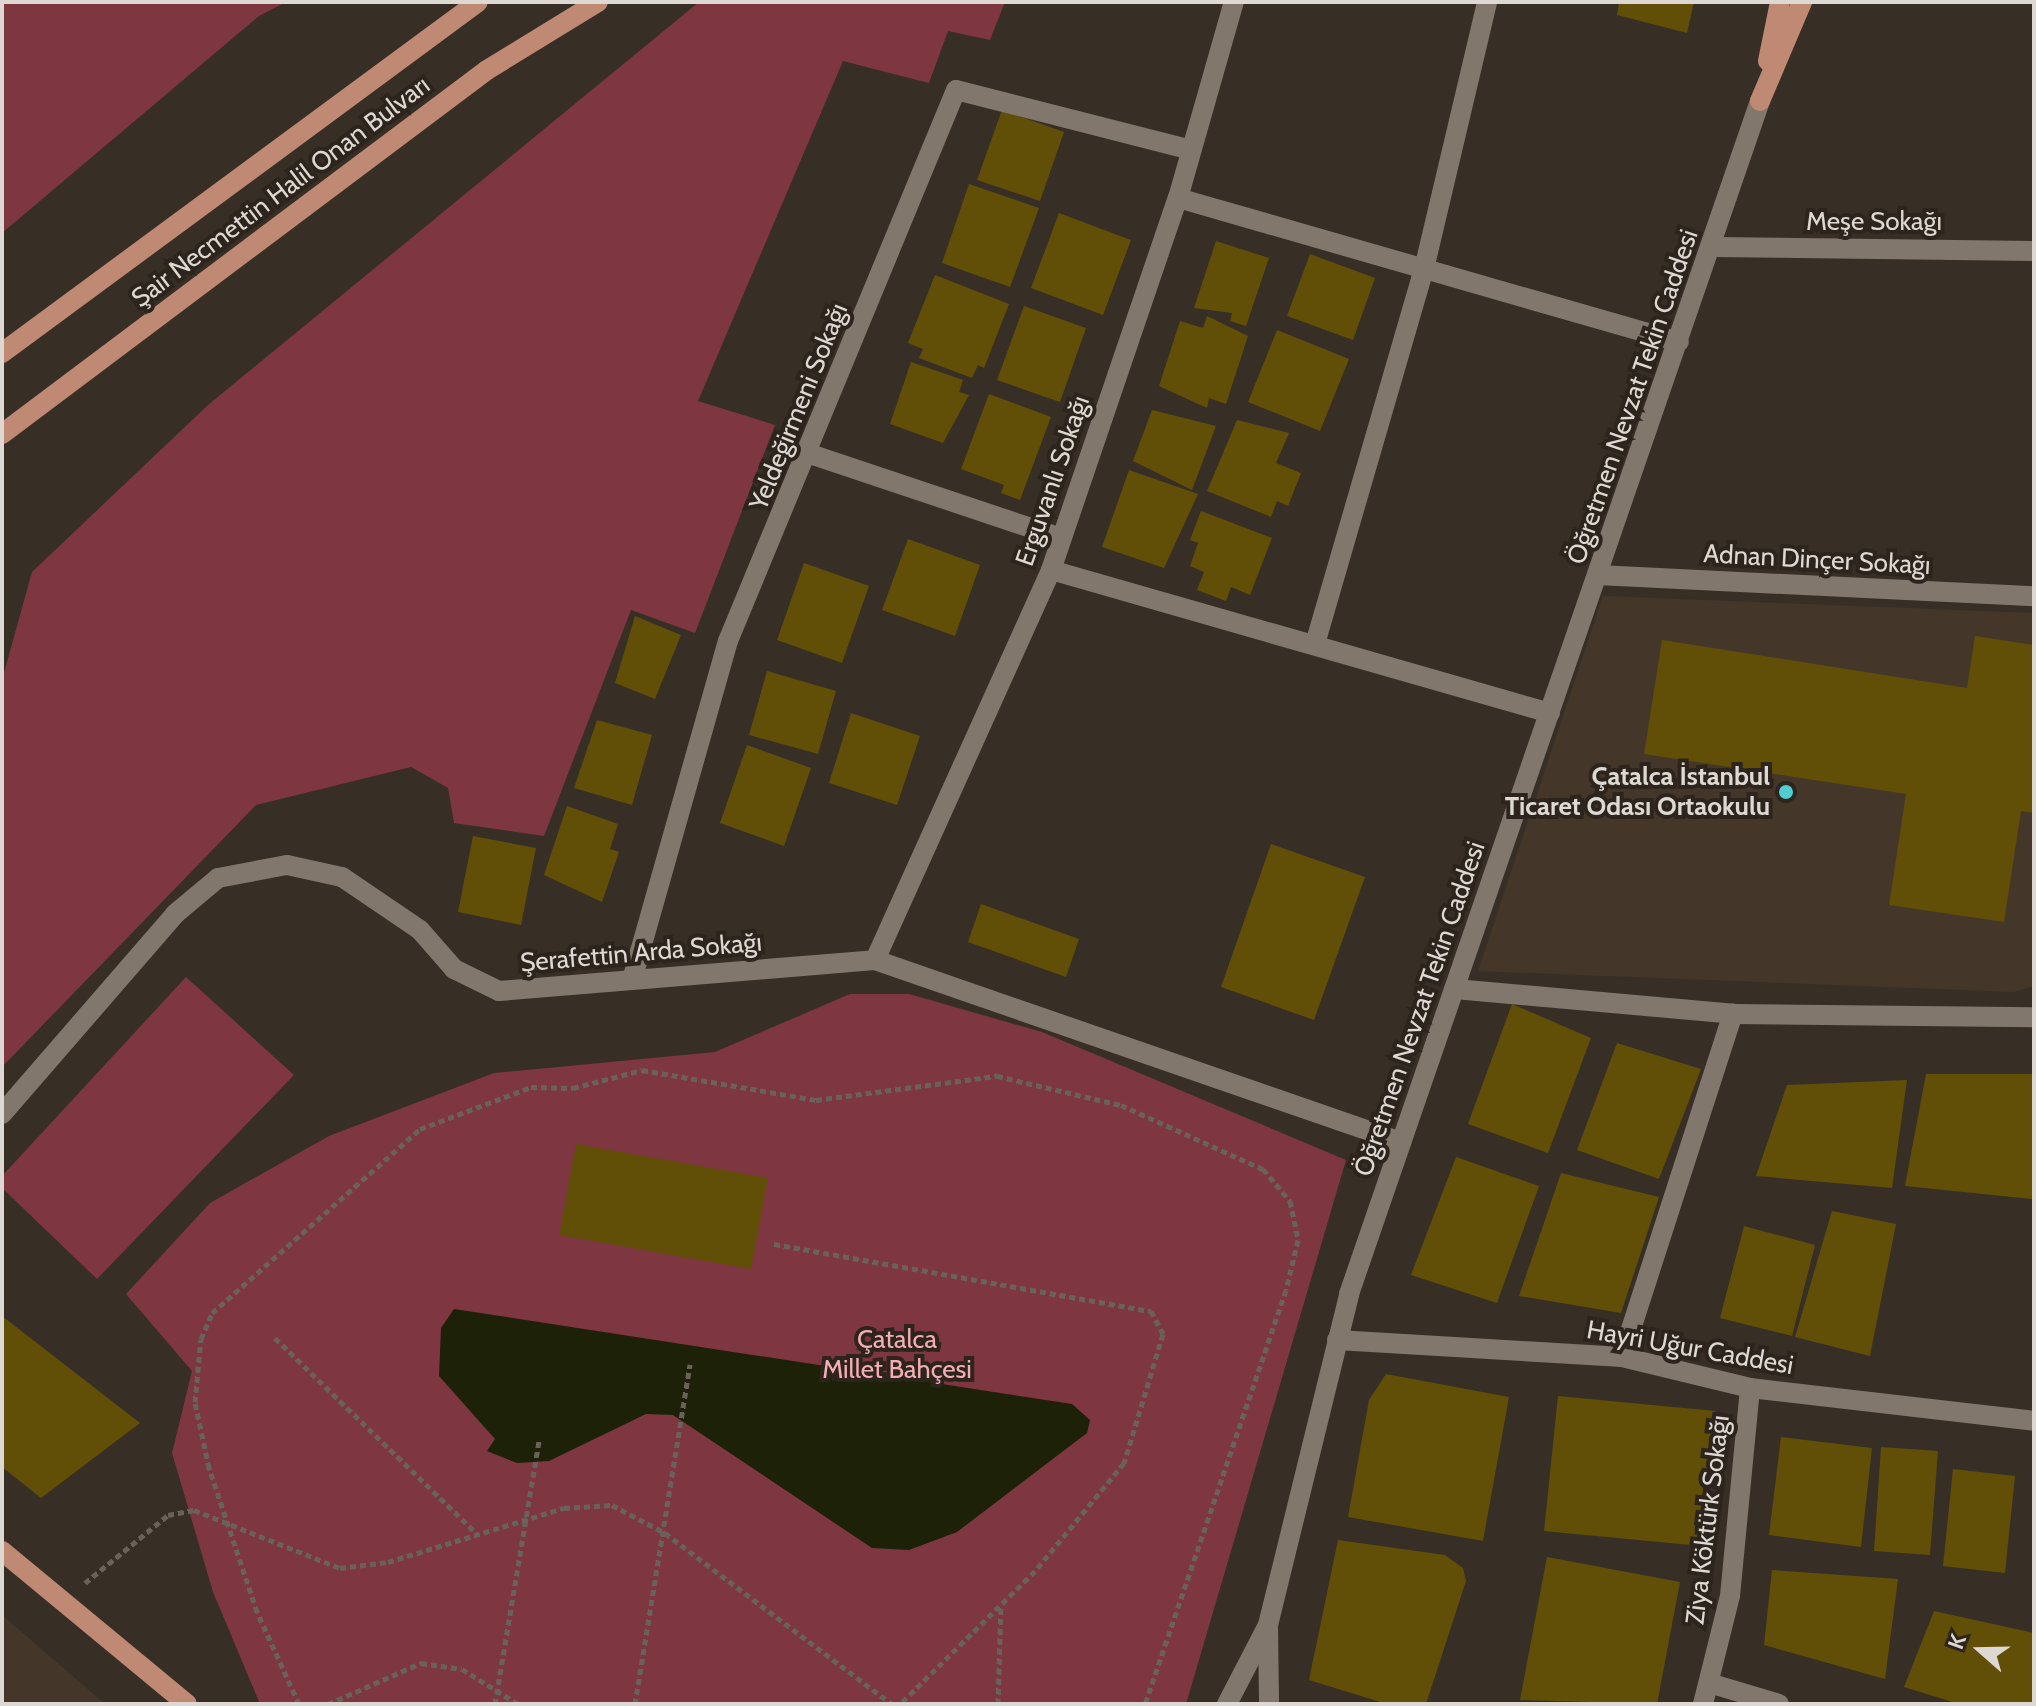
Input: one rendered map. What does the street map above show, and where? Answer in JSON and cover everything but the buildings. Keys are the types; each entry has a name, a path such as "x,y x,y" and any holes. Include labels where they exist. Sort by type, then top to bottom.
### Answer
{"main road":[{"name":"Şair Necmettin Halil Onan Bulvarı","path":"2,353 478,2"},
{"name":"Şair Necmettin Halil Onan Bulvarı","path":"2,434 487,70 598,2"},
{"path":"1760,101 1780,2"},
{"path":"1760,101 1802,2"},
{"path":"2,1551 187,1704"}],"street":[{"name":"Erguvanlı Sokağı","path":"875,960 1051,570 1178,198 1234,2"},
{"path":"1315,644 1424,269 1487,2"},
{"name":"Yeldeğirmeni Sokağı","path":"632,980 728,641 810,454 956,90 1191,150"},
{"name":"Öğretmen Nevzat Tekin Caddesi","path":"1268,1625 1337,1340 1401,1142 1713,247 1760,101"},
{"path":"1178,198 1679,342"},
{"name":"Meşe Sokağı","path":"1713,247 2034,251"},
{"path":"810,454 1061,538"},
{"path":"1051,570 1550,713"},
{"name":"Adnan Dinçer Sokağı","path":"1598,575 2034,596"},
{"name":"Şerafettin Arda Sokağı","path":"2,1114 175,914 218,878 287,865 342,877 420,930 454,969 499,991 875,960 1401,1142"},
{"path":"1455,989 1733,1014 2034,1017"},
{"path":"1622,1357 1733,1014"},
{"name":"Hayri Uğur Caddesi","path":"1337,1340 1622,1357 1750,1388 2034,1421"},
{"name":"Ziya Köktürk Sokağı","path":"1703,1704 1730,1596 1750,1388"},
{"path":"1227,1704 1268,1625"},
{"path":"1268,1625 1269,1704"},
{"path":"1709,1683 1779,1704"}],"path":[{"path":"299,1704 223,1521 195,1402 201,1339 212,1313 420,1129 474,1102 531,1087 573,1088 642,1070 816,1100 997,1076 1121,1105 1263,1169 1290,1201 1298,1240 1286,1290 1145,1704"},
{"path":"774,1244 1151,1311 1163,1334 1159,1364 1124,1463 1001,1604 900,1704"},
{"path":"275,1338 475,1533"},
{"path":"635,1704 690,1364"},
{"path":"495,1704 539,1441"},
{"path":"63,1602 168,1515 194,1510 340,1568 388,1562 475,1533 592,1503 640,1516 892,1704"},
{"path":"998,1704 1001,1604"},
{"path":"328,1704 421,1663 462,1669 518,1704"}],"shaded area":[{"name":"Çatalca İstanbul Ticaret Odası Ortaokulu","path":"1603,596 2034,613 2034,986 2014,992 1478,971"},
{"path":"454,1309 1072,1404 1090,1420 1087,1433 957,1532 909,1550 872,1548 673,1415 646,1414 549,1461 517,1463 487,1451 495,1439 439,1376 441,1328"},
{"path":"2,1615 105,1704 2,1704"}],"green space":[{"path":"2,2 286,2 259,16 2,233"},
{"path":"699,2 1005,2 990,40 948,31 929,83 843,61 698,401 775,425 695,633 631,610 544,836 454,823 448,788 411,767 256,805 2,1067 2,680 32,572 208,405"},
{"path":"186,977 294,1075 97,1279 2,1188 2,1176"},
{"name":"Çatalca Millet Bahçesi","path":"850,994 909,994 1042,1032 1346,1160 1186,1704 260,1704 213,1592 172,1453 192,1371 126,1294 210,1203 329,1136 494,1073 715,1052"}],"place":[{"name":"Çatalca İstanbul Ticaret Odası Ortaokulu","path":"1786,792"}]}
